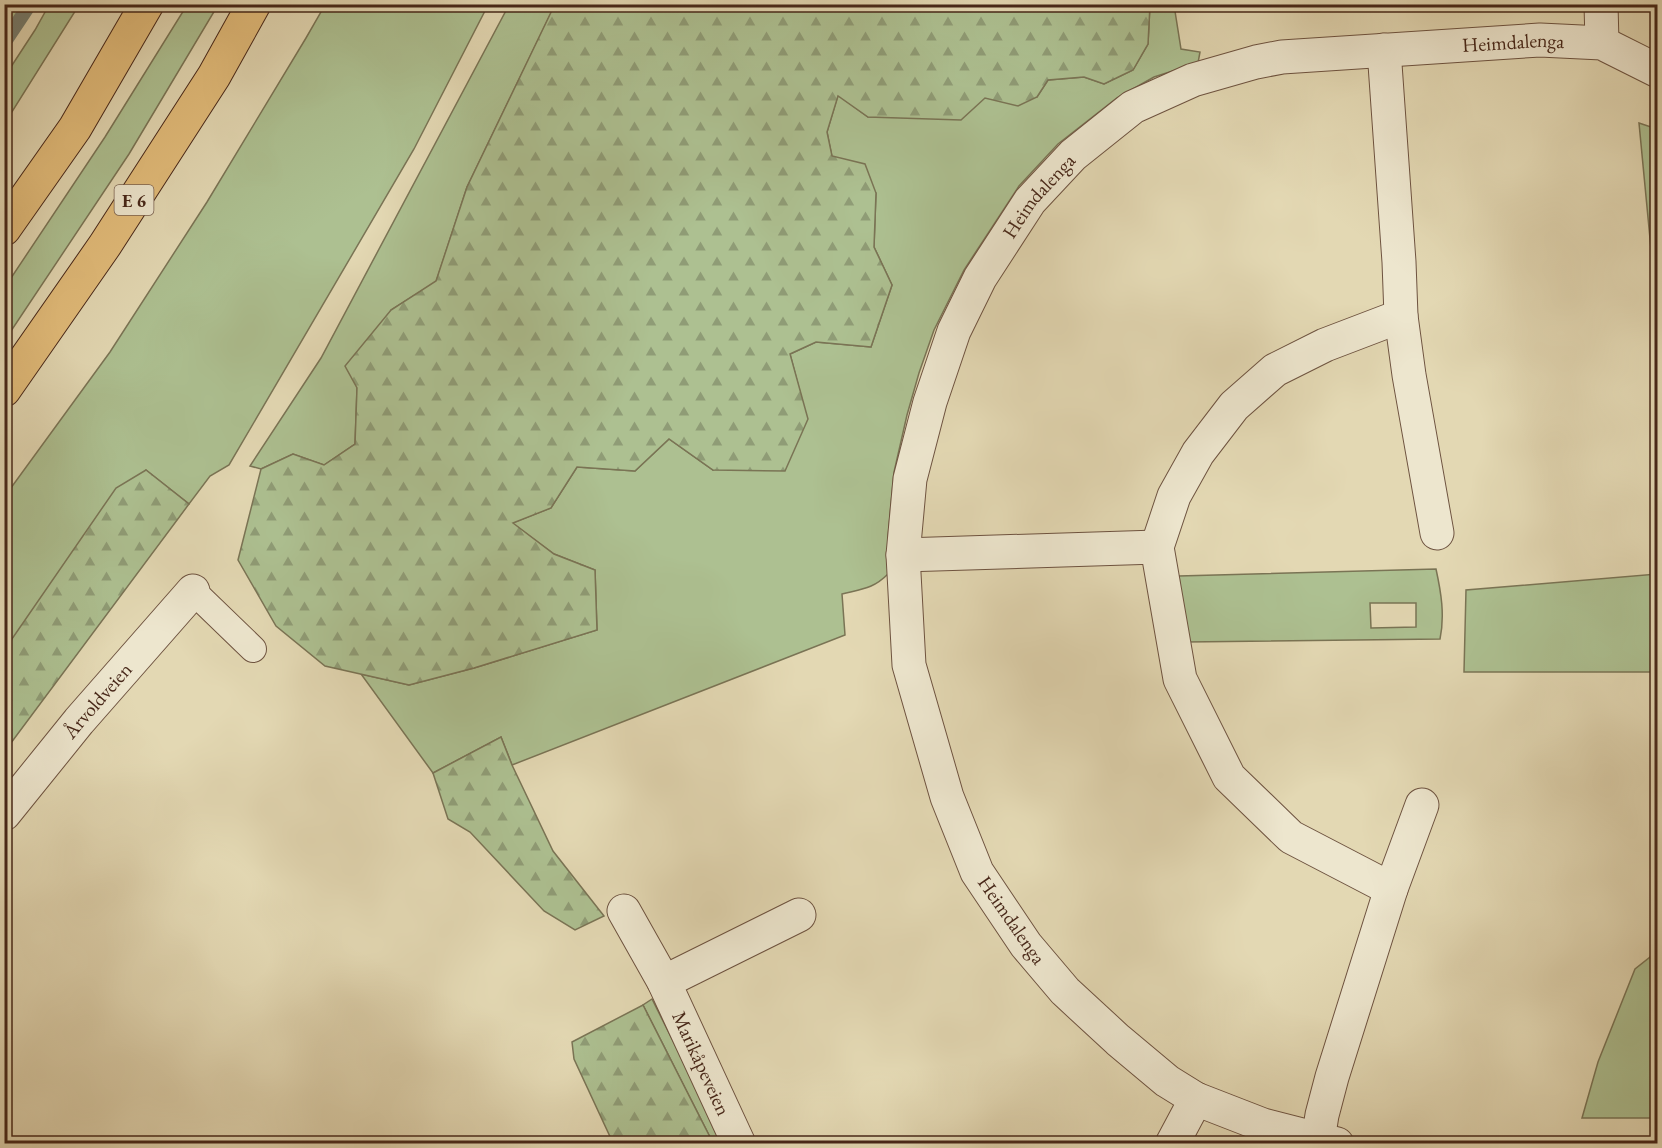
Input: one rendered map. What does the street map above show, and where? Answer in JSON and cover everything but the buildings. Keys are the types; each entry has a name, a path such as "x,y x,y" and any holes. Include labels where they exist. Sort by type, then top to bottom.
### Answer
{"highway":[{"path":"4,229 75,128 147,4"},
{"name":"E 6","path":"4,390 105,245 214,76 254,4"}],"street":[{"path":"1601,4 1602,44 1658,71"},
{"name":"Heimdalenga","path":"1422,805 1391,889 1332,1077 1322,1115 1328,1142 1263,1125 1196,1099 1159,1074 1065,991 1026,945 977,872 947,797 909,665 903,555 910,479 930,402 954,331 980,278 1030,201 1073,155 1133,107 1193,80 1282,57 1540,40 1602,44"},
{"path":"1384,50 1401,316 1437,533"},
{"path":"1391,889 1291,837 1228,777 1180,679 1157,547 1174,496 1198,453 1234,406 1275,370 1325,345 1401,316"},
{"path":"903,555 1157,547"},
{"name":"Årvoldveien","path":"4,814 79,721 193,591"},
{"name":"Marikåpeveien","path":"624,911 664,982 739,1143"},
{"path":"664,982 799,915"},
{"path":"1172,1143 1196,1099"}],"lane":[{"path":"193,591 253,649"}],"green space":[{"path":"555,4 1150,5 1148,44 1133,70 1104,84 1084,77 1048,80 1037,97 1018,106 985,98 961,120 868,117 838,96 827,132 832,156 865,164 876,193 874,247 892,285 871,347 816,342 790,354 808,419 785,471 713,470 669,439 635,471 577,467 551,508 513,523 554,554 595,570 597,630 474,668 409,685 325,666 276,626 238,560 261,469 293,454 324,465 355,444 357,388 345,366 391,310 436,281 467,187"},
{"path":"4,5 34,5 5,49"},
{"path":"49,5 79,5 5,123 5,76"},
{"path":"187,5 218,5 129,154 5,340 5,287 105,137"},
{"path":"325,5 488,5 414,149 229,465 210,476 189,504 146,470 5,649 5,496 110,352 207,202"},
{"path":"509,5 555,5 467,187 436,282 391,310 357,388 355,444 324,465 293,454 261,469 250,466 321,358"},
{"path":"1150,5 1174,5 1181,49 1200,52 1198,63 1154,77 1117,98 1058,144 1019,186 964,270 934,330 907,415 894,472 888,537 888,574 872,586 842,594 845,635 512,765 501,737 433,773 361,674 409,685 474,668 597,630 595,570 554,554 512,523 551,508 577,467 635,471 669,439 713,470 807,419 790,354 816,342 871,347 892,285 874,247 876,193 832,157 827,132 838,95 868,117 897,117 985,98 1037,97 1048,80 1084,77 1104,84 1133,70 1148,44"},
{"path":"1639,123 1657,129 1657,312"},
{"path":"146,470 189,504 5,751 5,649 116,488"},
{"path":"1436,569 1442,612 1440,639 1186,642 1179,576","holes":["1370,603 1416,603 1416,627 1371,628"]},
{"path":"1657,574 1657,672 1464,672 1466,590"},
{"path":"501,737 553,851 604,916 575,930 544,911 470,832 448,819 433,773"},
{"path":"1657,940 1657,1118 1582,1118 1598,1062 1635,969 1650,957"},
{"path":"652,999 724,1143 713,1143 643,1005"},
{"path":"643,1005 713,1143 613,1143 574,1059 572,1042"}],"waterway":[{"path":"4,43 30,4"}]}
